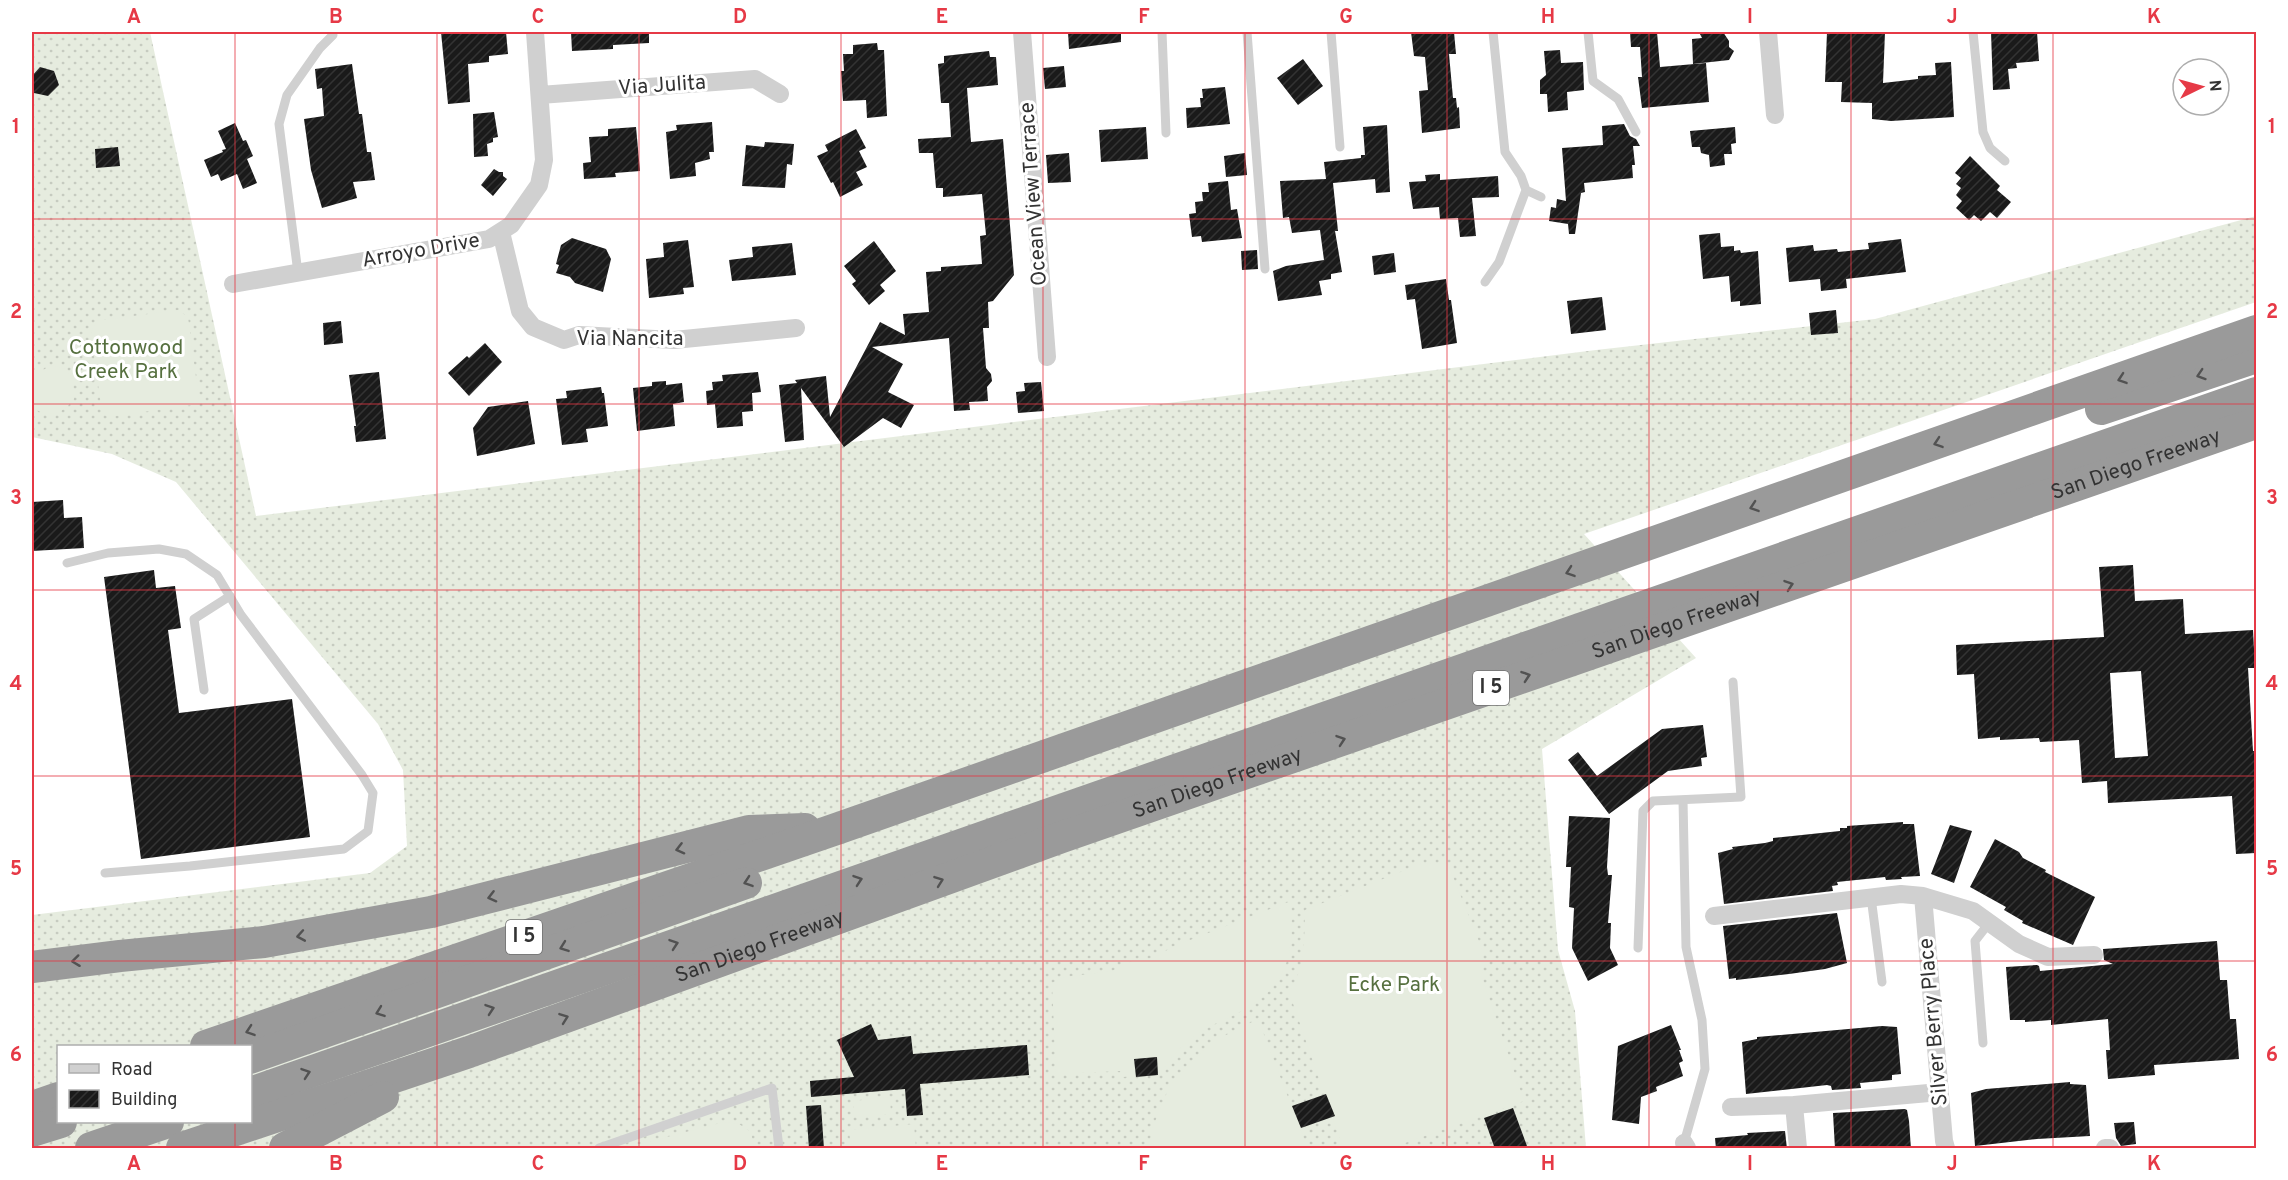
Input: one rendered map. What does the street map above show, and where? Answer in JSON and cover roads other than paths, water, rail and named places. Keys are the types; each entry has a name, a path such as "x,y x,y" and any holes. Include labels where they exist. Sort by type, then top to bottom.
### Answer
{"highway":[{"name":"I 5","path":"212,1045 2256,332"},
{"path":"252,1057 1806,511 2256,357"},
{"path":"252,1092 2256,393"},
{"name":"San Diego Freeway","path":"182,1149 469,1052 1084,829 2256,423"},
{"path":"32,967 264,942 431,912 749,831 842,827"},
{"path":"285,1149 469,1052"},
{"path":"32,1107 57,1098"},
{"path":"32,1131 58,1123"},
{"path":"91,1149 165,1123"}],"street":[{"name":"Arroyo Drive","path":"233,284 489,239 511,225 539,185 544,160 535,32"},
{"name":"Ocean View Terrace","path":"1022,32 1047,357"},
{"path":"1767,32 1775,115"},
{"name":"Via Julita","path":"540,95 755,79 780,94"},
{"name":"Via Nancita","path":"501,232 520,311 533,327 564,340 579,335 674,340 796,328"},
{"path":"1714,916 1901,894 1923,896 1973,911 2019,944 2048,957 2094,955"},
{"name":"Silver Berry Place","path":"1923,896 1946,1149"},
{"path":"1731,1107 1794,1105 1940,1092"},
{"path":"1794,1105 1798,1149"},
{"path":"2105,1149 2110,1148"}],"lane":[{"path":"1162,32 1166,133"},
{"path":"1247,32 1265,269"},
{"path":"1331,32 1340,147"},
{"path":"1485,282 1499,262 1526,190 1521,176 1505,152 1493,32"},
{"path":"1588,32 1593,81 1618,99 1636,132"},
{"path":"1973,32 1983,132 1990,148 2005,162"},
{"path":"298,273 279,124 286,95 320,48 333,35"},
{"path":"1526,190 1541,197"},
{"path":"67,563 108,553 159,549 186,554 217,575 242,615 362,775 373,793 368,831 344,849 105,873"},
{"path":"204,690 194,619 230,596"},
{"path":"1638,948 1643,811 1653,801 1741,796 1733,682"},
{"path":"1683,800 1686,947 1702,1020 1705,1069 1683,1147"},
{"path":"1871,897 1882,982"},
{"path":"1983,1043 1975,941 1989,923"},
{"path":"599,1149 772,1088 779,1149"}],"park label":[{"name":"Cottonwood Creek Park","path":"126,360"},
{"name":"Ecke Park","path":"1394,985"}]}
